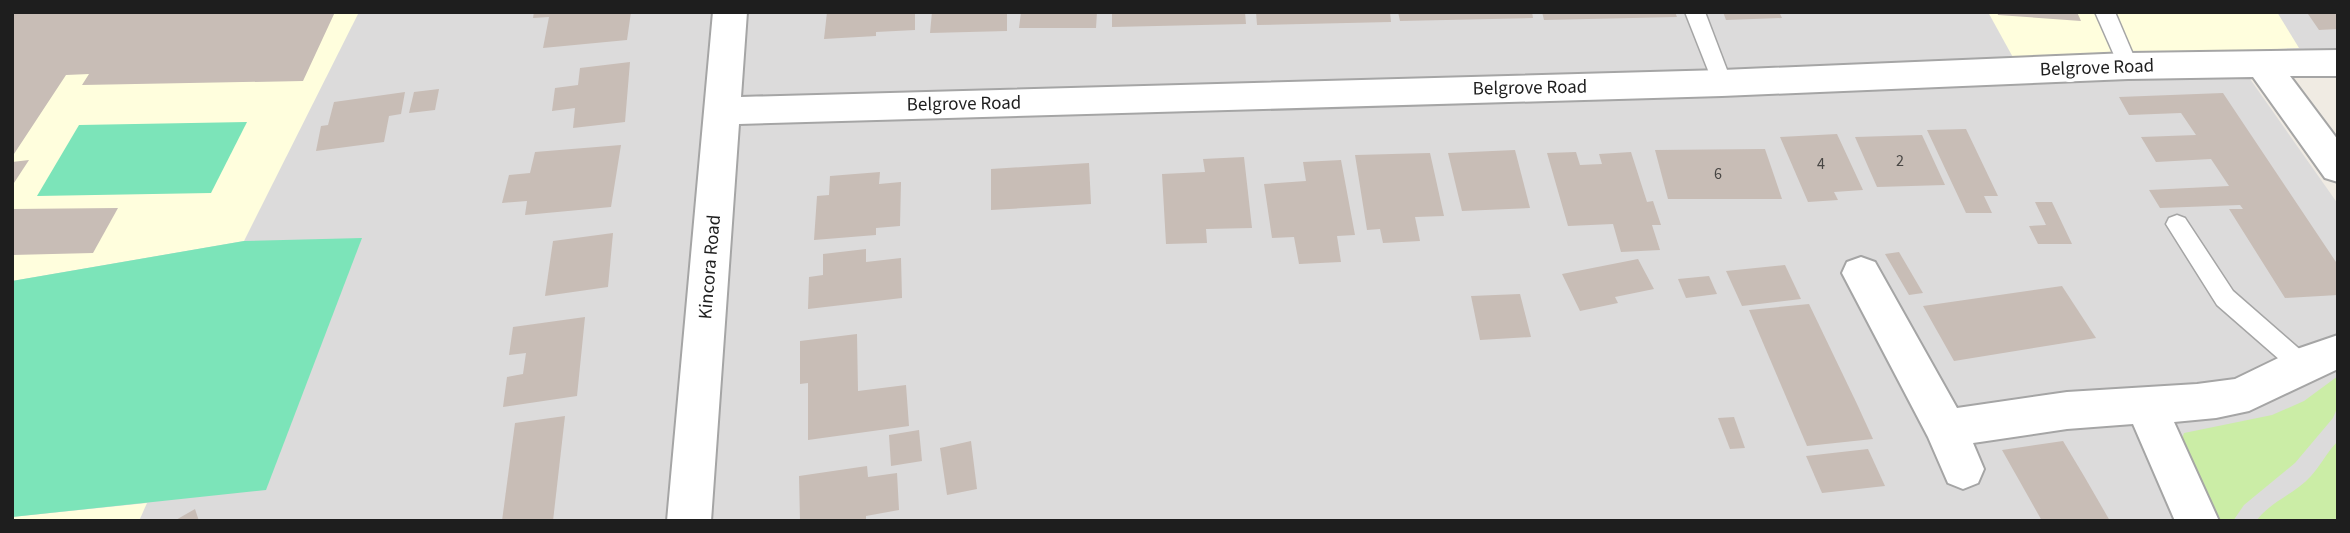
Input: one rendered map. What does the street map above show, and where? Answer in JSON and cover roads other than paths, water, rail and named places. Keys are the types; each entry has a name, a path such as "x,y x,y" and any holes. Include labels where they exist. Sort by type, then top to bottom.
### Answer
{"street":[{"name":"Kincora Road","path":"689,521 730,12"},
{"name":"Belgrove Road","path":"723,111 1722,83 2128,66 2338,63"},
{"path":"2263,65 2338,168"},
{"path":"1861,274 1946,429 1963,469"},
{"path":"1946,429 2049,412 2185,404 2237,396 2276,382 2321,360"},
{"path":"2145,405 2197,521"}],"lane":[{"path":"1695,12 1722,83"},
{"path":"2105,12 2128,66"},
{"path":"2177,224 2225,298 2321,360"}]}
